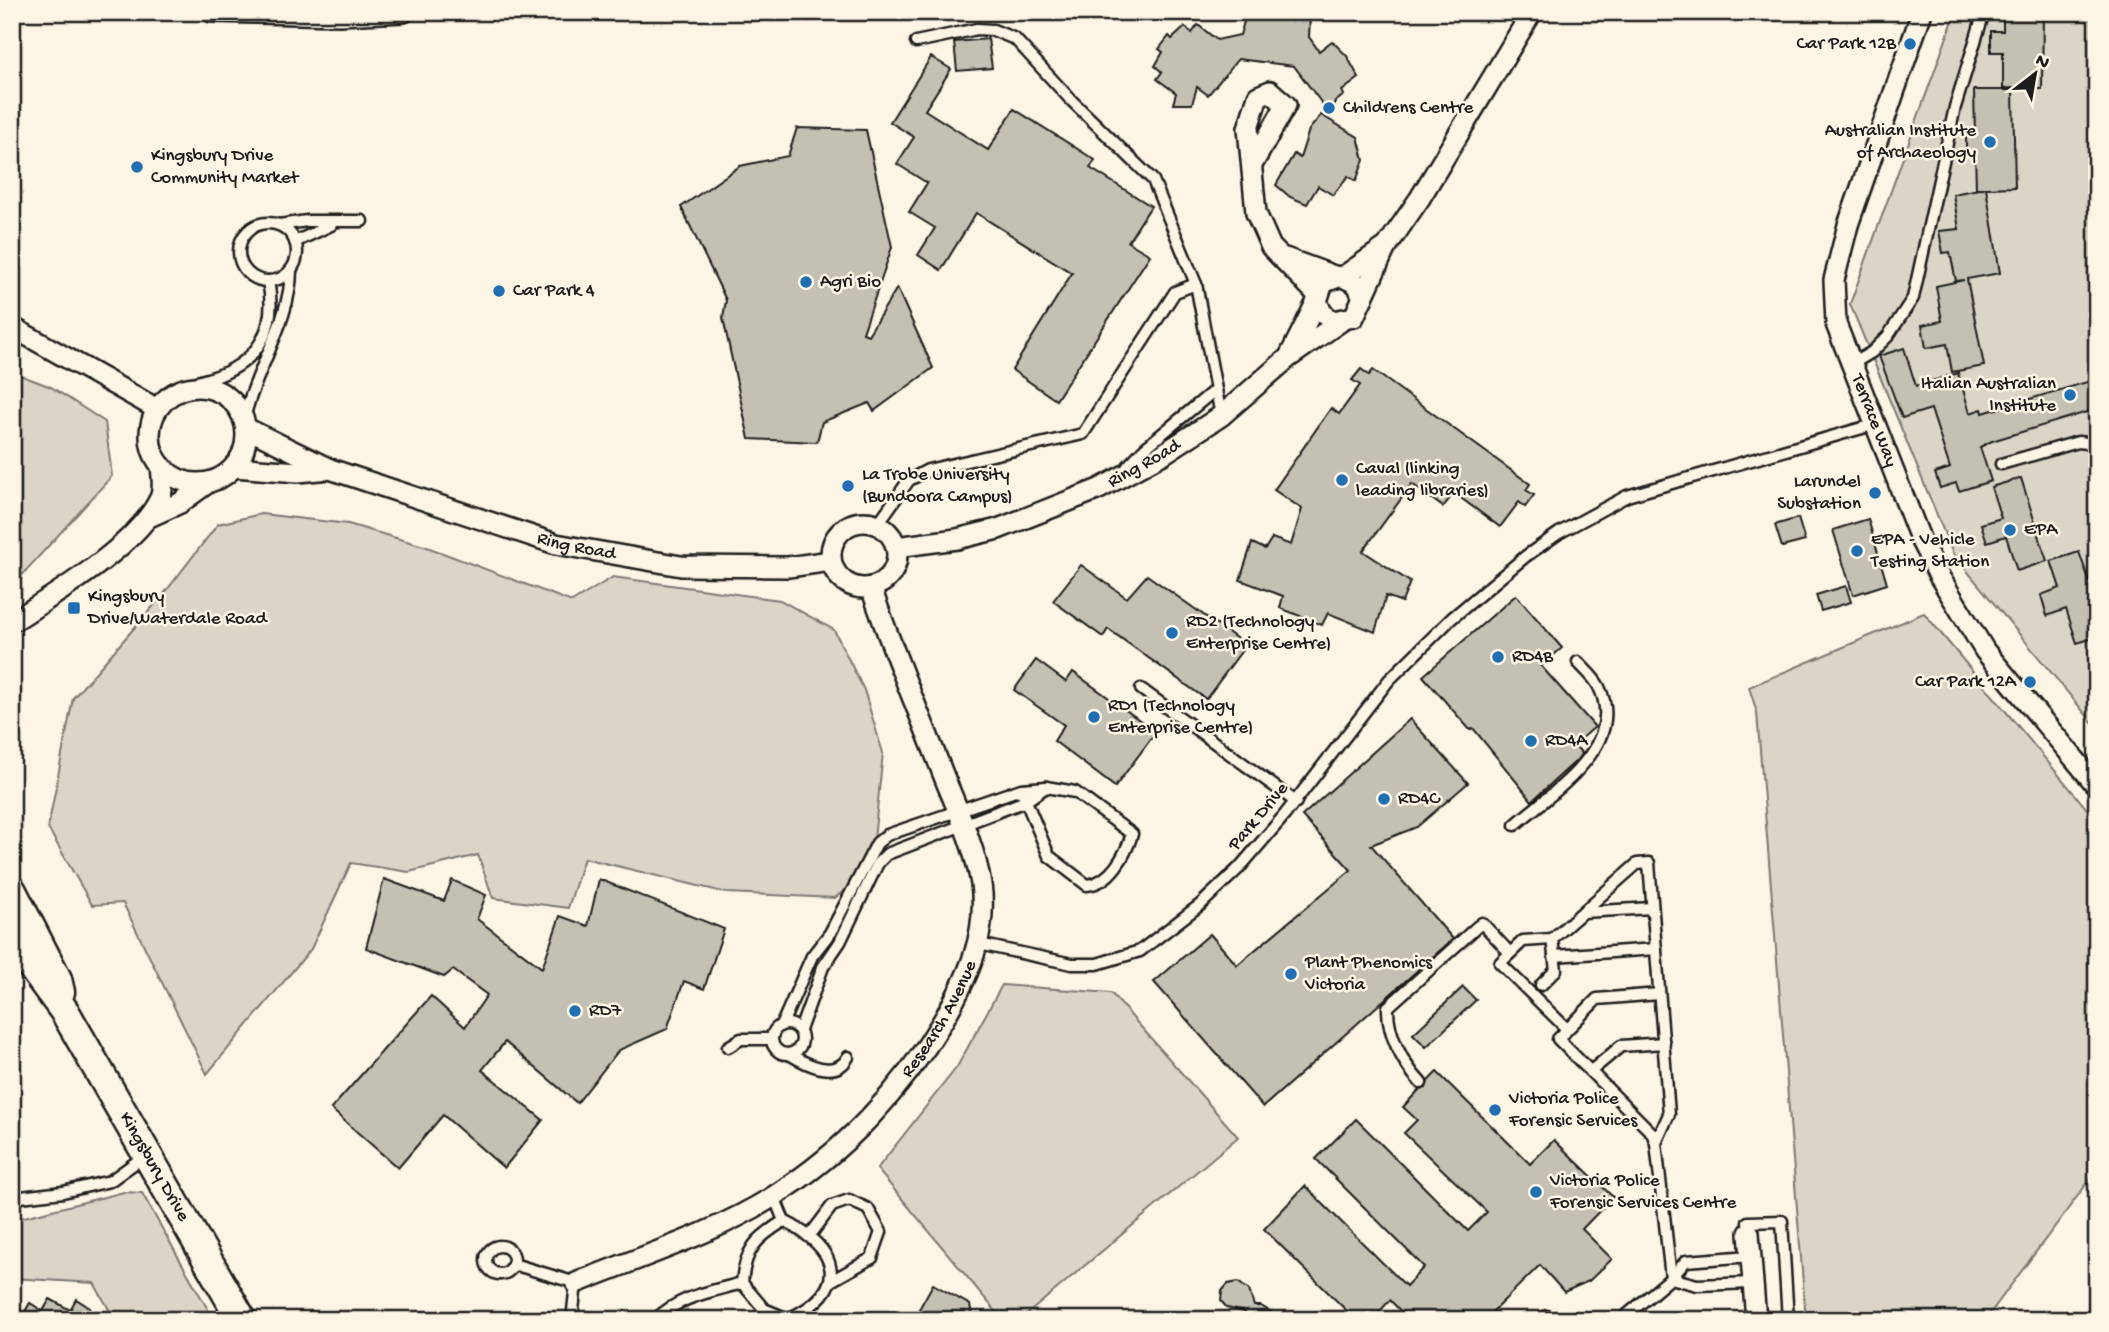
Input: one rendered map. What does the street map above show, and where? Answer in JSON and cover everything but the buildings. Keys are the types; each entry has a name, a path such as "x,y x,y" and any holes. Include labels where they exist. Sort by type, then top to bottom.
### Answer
{"main road":[{"name":"Kingsbury Drive","path":"12,891 57,979 65,1012"},
{"name":"Kingsbury Drive","path":"12,940 65,1012 242,1320"}],"street":[{"path":"212,12 340,15 404,12"},
{"path":"1252,164 1256,214 1265,237 1317,298 1327,318 1340,322 1354,317 1387,246 1420,198 1532,12"},
{"name":"Terrace Way","path":"1922,12 1848,225 1834,280 1836,324 1922,541 1963,619 2097,786"},
{"path":"1317,298 1323,283 1387,246"},
{"path":"1280,256 1357,284 1363,298"},
{"name":"Ring Road","path":"1288,358 1317,298"},
{"name":"Ring Road","path":"896,547 957,539 998,529 1040,514 1116,480 1221,416 1288,358 1340,322"},
{"path":"12,327 157,409"},
{"path":"12,622 107,557 148,517 162,492 161,466 152,448 150,428 157,409 179,391 191,387 217,391 238,407 245,424 242,456 234,467 180,503 148,517"},
{"name":"Ring Road","path":"245,424 330,470 568,547 681,566 788,566 831,561"},
{"path":"161,466 183,481 209,482"},
{"name":"Ring Road","path":"234,467 298,472 330,470"},
{"path":"867,522 877,525 892,538 896,547 894,567 881,583 871,587 860,588 841,580 831,561 833,541 847,526 867,522"},
{"name":"Research Avenue","path":"576,1283 735,1217 774,1196 841,1145 909,1073 955,1000 979,944 981,884 960,818 871,587"},
{"path":"1749,1233 1756,1320"}],"lane":[{"path":"1852,364 1872,352 1888,336 1913,298 1955,107 1984,12"},
{"path":"916,42 977,29 1004,33 1023,45 1071,100 1153,180 1196,284 1221,416"},
{"path":"291,270 282,278 268,281 254,278 244,270 239,247 252,227 262,223 279,225 307,221 362,221"},
{"path":"295,242 335,223"},
{"path":"245,424 285,303 291,270 296,259 295,242 289,232 279,225"},
{"path":"179,391 189,384 221,375 244,361 257,348 272,319 268,281"},
{"path":"877,525 909,480 928,470 1083,434 1175,292 1196,284"},
{"path":"1116,480 1145,448 1215,390"},
{"name":"Park Drive","path":"979,944 1072,964 1097,964 1140,951 1161,937 1222,884 1296,802 1389,680 1452,618 1559,533 1628,496 1876,424"},
{"path":"2001,464 2078,442 2097,444"},
{"path":"1515,825 1584,763 1600,736 1602,697 1599,686 1578,662"},
{"path":"1141,689 1296,802"},
{"path":"789,1054 801,1045 800,1030 822,967 840,942 878,863 895,849 1021,789 1046,787 1075,792 1132,834 1121,861 1109,874 1087,885 1054,862 1021,789"},
{"path":"848,1056 841,1066 830,1070 779,1052 772,1039 774,1030 782,1024 812,956 830,933 881,838 1026,801 1046,787"},
{"path":"1567,1029 1500,963 1523,940 1552,939 1637,864 1649,863 1669,1114 1656,1143"},
{"path":"1583,912 1652,908"},
{"path":"1421,1083 1403,1060 1390,1026 1388,1007 1480,925 1510,953"},
{"path":"1541,985 1556,970 1552,939"},
{"path":"1554,956 1656,949"},
{"path":"1659,994 1597,999 1558,1039 1645,1124 1656,1143 1671,1278"},
{"path":"782,1024 791,1024 800,1030"},
{"path":"729,1047 741,1040 772,1039"},
{"path":"1591,1072 1620,1046 1664,1044"},
{"path":"12,1198 63,1192 110,1181 146,1154"},
{"path":"774,1196 784,1221 811,1234 828,1258 831,1281 824,1297 788,1319 764,1309 742,1283 744,1264 758,1237 784,1221"},
{"path":"811,1234 832,1206 849,1200 868,1209 881,1232 872,1258 831,1281"},
{"path":"1749,1233 1748,1222 1782,1221 1788,1320"},
{"path":"1621,1320 1671,1278 1686,1261 1751,1256"},
{"path":"513,1264 576,1283 572,1320"},
{"path":"1671,1278 1697,1285 1753,1283"},
{"path":"655,1320 669,1307 702,1292 742,1283"},
{"path":"1543,1320 1547,1316 1550,1320"}],"shaded area":[{"path":"1956,12 2097,12 2097,728 1953,554 1850,304"},
{"path":"12,372 51,387 105,422 112,476 12,586"},
{"path":"261,514 348,524 427,547 572,602 613,577 780,600 834,630 864,690 883,753 871,868 835,898 727,893 584,858 568,908 493,898 478,855 409,872 351,863 311,949 207,1074 123,903 92,905 48,828 73,698 163,595 218,524"},
{"path":"1924,613 2097,821 2097,1170 1985,1320 1806,1320 1757,713 1749,687"},
{"path":"1002,985 1111,993 1238,1137 1020,1320 1003,1320 877,1169 957,1067"},
{"path":"124,1192 142,1193 214,1320 115,1320 94,1283 12,1278 12,1220"}],"place":[{"name":"Car Park 12B","path":"1910,44"},
{"name":"Childrens Centre","path":"1329,108"},
{"name":"Australian Institute of Archaeology","path":"1990,142"},
{"name":"Kingsbury Drive Community Market","path":"137,167"},
{"name":"Agri Bio","path":"806,282"},
{"name":"Car Park 4","path":"499,291"},
{"name":"Italian Australian Institute","path":"2070,395"},
{"name":"Caval (linking leading libraries)","path":"1342,480"},
{"name":"La Trobe University (Bundoora Campus)","path":"848,486"},
{"name":"Larundel Substation","path":"1875,493"},
{"name":"EPA","path":"2010,530"},
{"name":"EPA - Vehicle Testing Station","path":"1857,551"},
{"name":"Kingsbury Drive/Waterdale Road","path":"74,608"},
{"name":"RD2 (Technology Enterprise Centre)","path":"1172,633"},
{"name":"RD4B","path":"1498,657"},
{"name":"Car Park 12A","path":"2030,682"},
{"name":"RD1 (Technology Enterprise Centre)","path":"1094,717"},
{"name":"RD4A","path":"1531,741"},
{"name":"RD4C","path":"1384,799"},
{"name":"Plant Phenomics Victoria","path":"1291,974"},
{"name":"RD7","path":"575,1011"},
{"name":"Victoria Police Forensic Services","path":"1495,1110"},
{"name":"Victoria Police Forensic Services Centre","path":"1536,1192"}]}
